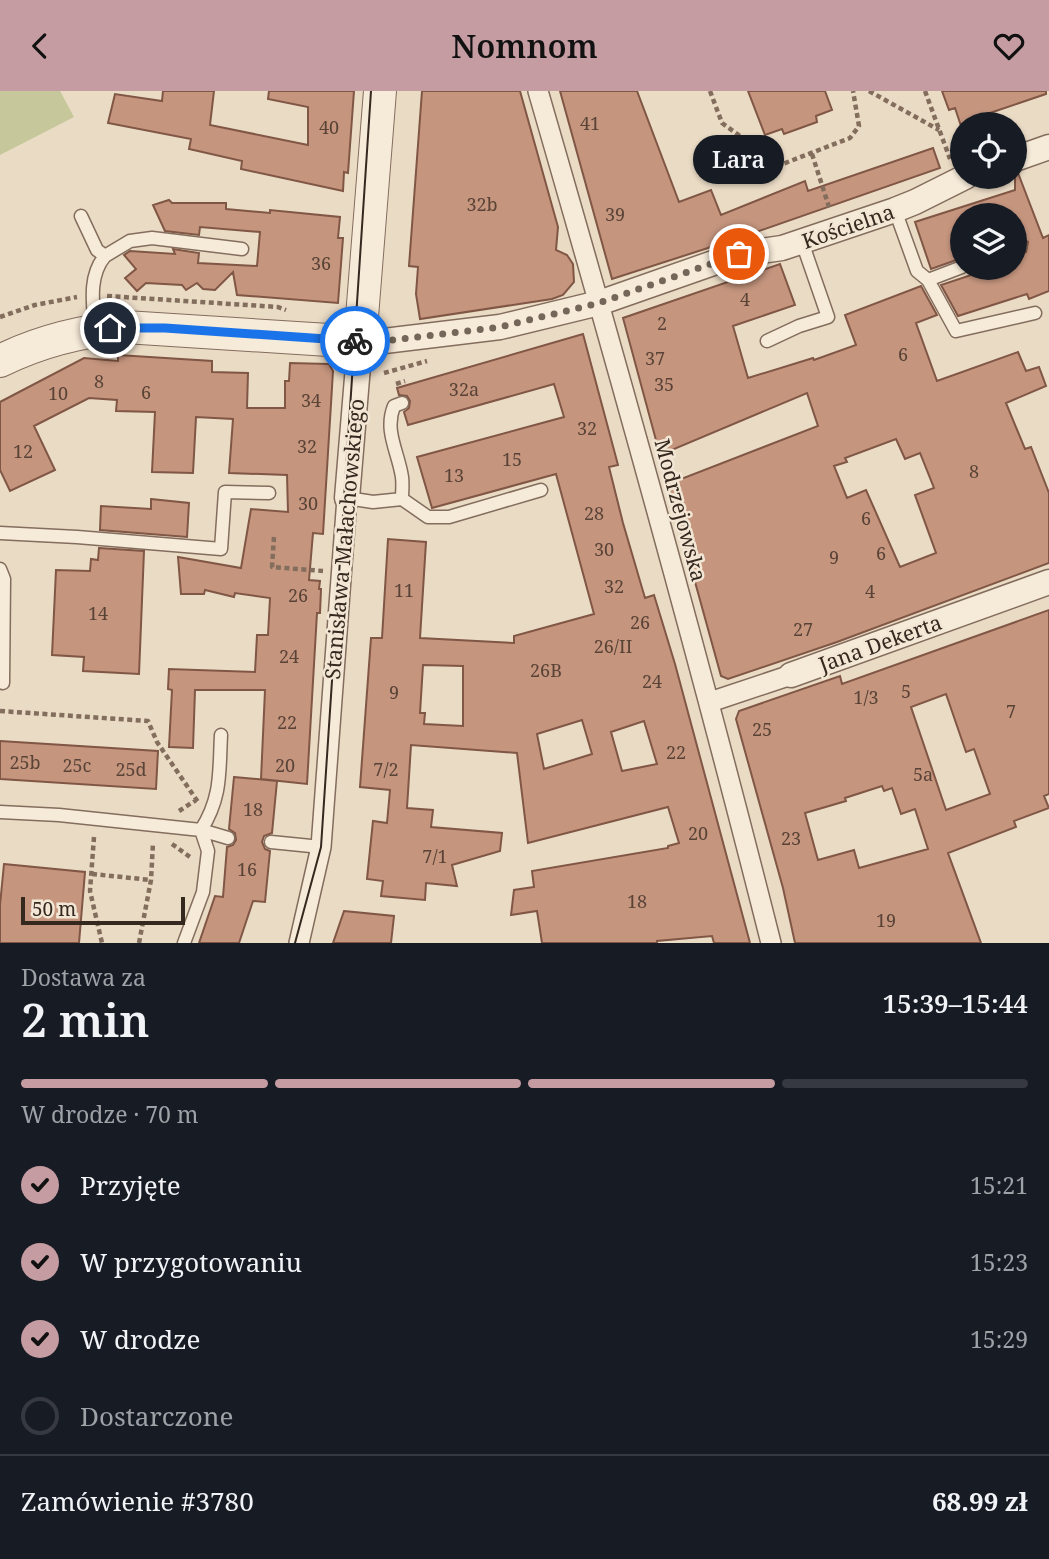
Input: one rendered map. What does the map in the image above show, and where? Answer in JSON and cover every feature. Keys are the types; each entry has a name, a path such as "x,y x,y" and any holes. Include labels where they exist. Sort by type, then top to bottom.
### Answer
{"street":[{"name":"Stanisława Małachowskiego","path":"299,943 321,847 380,91"},
{"name":"Modrzejowska","path":"538,91 710,702 771,943"},
{"path":"1027,155 1049,147"},
{"name":"Kościelna","path":"360,342 500,327 599,303 739,254 782,249 895,210 950,183"},
{"path":"0,361 25,348 95,330 125,327 360,342"},
{"name":"Jana Dekerta","path":"710,702 1049,582"}],"lane":[{"path":"895,210 918,271 928,280 956,331 1035,313"},
{"path":"81,216 97,250 105,256"},
{"path":"95,330 93,296 98,265 105,256 130,241 152,238 242,249"},
{"path":"767,341 799,326 828,317 802,242"},
{"path":"928,280 950,272"},
{"path":"402,403 394,406 389,419 392,443 402,477 402,499"},
{"path":"348,498 373,502 402,499 428,517 449,517 541,490"},
{"path":"0,533 221,549 225,492 269,493"},
{"path":"0,569 4,579 3,684"},
{"path":"201,829 212,812 217,796 221,735"},
{"path":"0,812 201,829 228,838"},
{"path":"184,943 203,892 208,851 201,829"},
{"path":"271,842 321,847"}],"path":[{"path":"710,91 722,123 780,165 850,138 859,126 854,91"},
{"path":"869,91 939,131"},
{"path":"925,91 950,154"},
{"path":"811,154 830,211"},
{"path":"396,384 405,381"},
{"path":"274,537 272,567 328,572"},
{"path":"0,711 148,721 157,742 196,800 212,812"},
{"path":"80,836 106,838"},
{"path":"94,837 90,891 102,943"},
{"path":"141,842 173,844 192,858 195,865 194,888 203,892"},
{"path":"139,943 150,880 153,843"},
{"path":"92,874 150,880"}],"green space":[{"path":"0,91 60,91 74,117 0,155"}],"building":[{"path":"163,91 214,91 210,125 308,145 308,107 268,99 269,91 354,91 348,173 344,172 343,191 241,169 242,161 189,149 191,139 108,123 115,94 162,101"},
{"path":"422,91 520,91 558,227 556,250 567,255 573,264 574,282 563,295 552,299 420,319 416,294 418,267 409,266"},
{"path":"560,91 637,91 679,202 711,190 721,215 805,181 808,191 933,148 940,168 612,279"},
{"path":"748,91 825,91 832,110 816,116 817,122 784,134 782,129 765,135"},
{"path":"942,91 1046,91 1046,94 993,112 956,112 955,108 949,110"},
{"path":"1024,189 1043,238 1049,235 1049,291 1029,299 1027,294 958,316 941,285 956,280 1027,280 1027,203 974,203"},
{"path":"169,200 172,203 226,203 226,209 340,217 338,238 343,238 338,303 237,295 233,272 215,290 203,289 197,283 186,290 182,285 146,283 137,291 125,278 136,269 124,255 130,251 175,254 173,249 199,253 198,263 257,266 260,232 200,227 199,235 165,231 153,205"},
{"path":"950,211 950,262 931,269 915,222"},
{"path":"780,264 795,305 733,326 748,378 856,345 845,315 921,286 937,315 916,323 937,381 1018,352 1026,371 1039,367 1046,386 1006,403 1025,449 1031,447 1049,493 1049,563 837,642 728,679 721,676 668,484 818,426 807,393 660,455 623,318","holes":["896,439 905,459 920,453 934,488 915,495 936,553 900,567 866,490 847,498 834,466 847,462 845,458"]},
{"path":"583,334 618,465 609,467 623,523 645,598 654,595 675,664 750,943 714,943 712,936 657,943 542,943 537,911 511,915 514,890 534,887 532,871 668,848 679,843 668,807 528,843 517,753 411,745 407,808 433,810 431,827 502,833 500,851 452,865 457,886 426,883 425,900 381,896 383,881 367,879 373,821 387,823 390,790 360,787 371,638 382,638 388,539 426,542 420,638 514,643 514,636 594,614 556,474 432,508 417,457 564,417 554,384 408,425 404,412 409,408 410,401 407,396 399,395 397,388","holes":["423,665 463,666 463,726 424,724 425,713 420,713","582,720 592,754 544,769 537,734","644,721 657,764 622,771 611,732"]},
{"path":"118,355 212,361 212,372 248,373 247,408 285,408 285,381 289,381 290,363 329,364 333,371 323,534 313,533 309,580 320,581 321,589 320,613 317,613 307,784 261,779 265,690 195,690 193,748 169,747 172,690 168,689 169,669 255,672 257,635 268,635 270,598 235,593 234,597 205,590 204,594 181,594 178,557 241,568 251,509 288,512 287,475 229,473 233,419 196,417 193,473 152,472 155,412 116,411 117,400 89,398 34,426 55,470 10,491 0,470 0,402 84,358 118,361"},
{"path":"151,499 189,503 187,537 100,530 101,506 151,509"},
{"path":"99,548 144,551 139,674 83,671 84,657 52,655 56,570 90,571 91,559 98,560"},
{"path":"1049,610 1049,794 1044,796 1049,808 1014,821 1016,827 948,853 981,943 795,943 783,888 736,719 739,711 840,676 842,684","holes":["946,694 966,752 974,749 990,794 946,810 911,707","882,786 884,791 892,788 901,814 915,809 928,849 859,868 854,850 818,860 805,813 846,801 845,798"]},
{"path":"0,741 158,751 156,789 0,779"},
{"path":"234,777 277,781 272,833 264,836 262,842 265,849 270,851 265,902 253,901 239,943 199,943 215,896 223,897 227,847 233,845 236,840 235,833 229,829"},
{"path":"4,864 85,872 79,943 0,943"},
{"path":"344,911 394,916 391,943 333,943"}],"tram line":[{"path":"295,943 321,847 371,91"}],"way so far":[{"path":"355,341 376,342 500,327 599,303 739,254"}],"place":[{"name":"Lara","path":"739,254"}],"route":[{"path":"110,328 165,328 355,341"}]}
